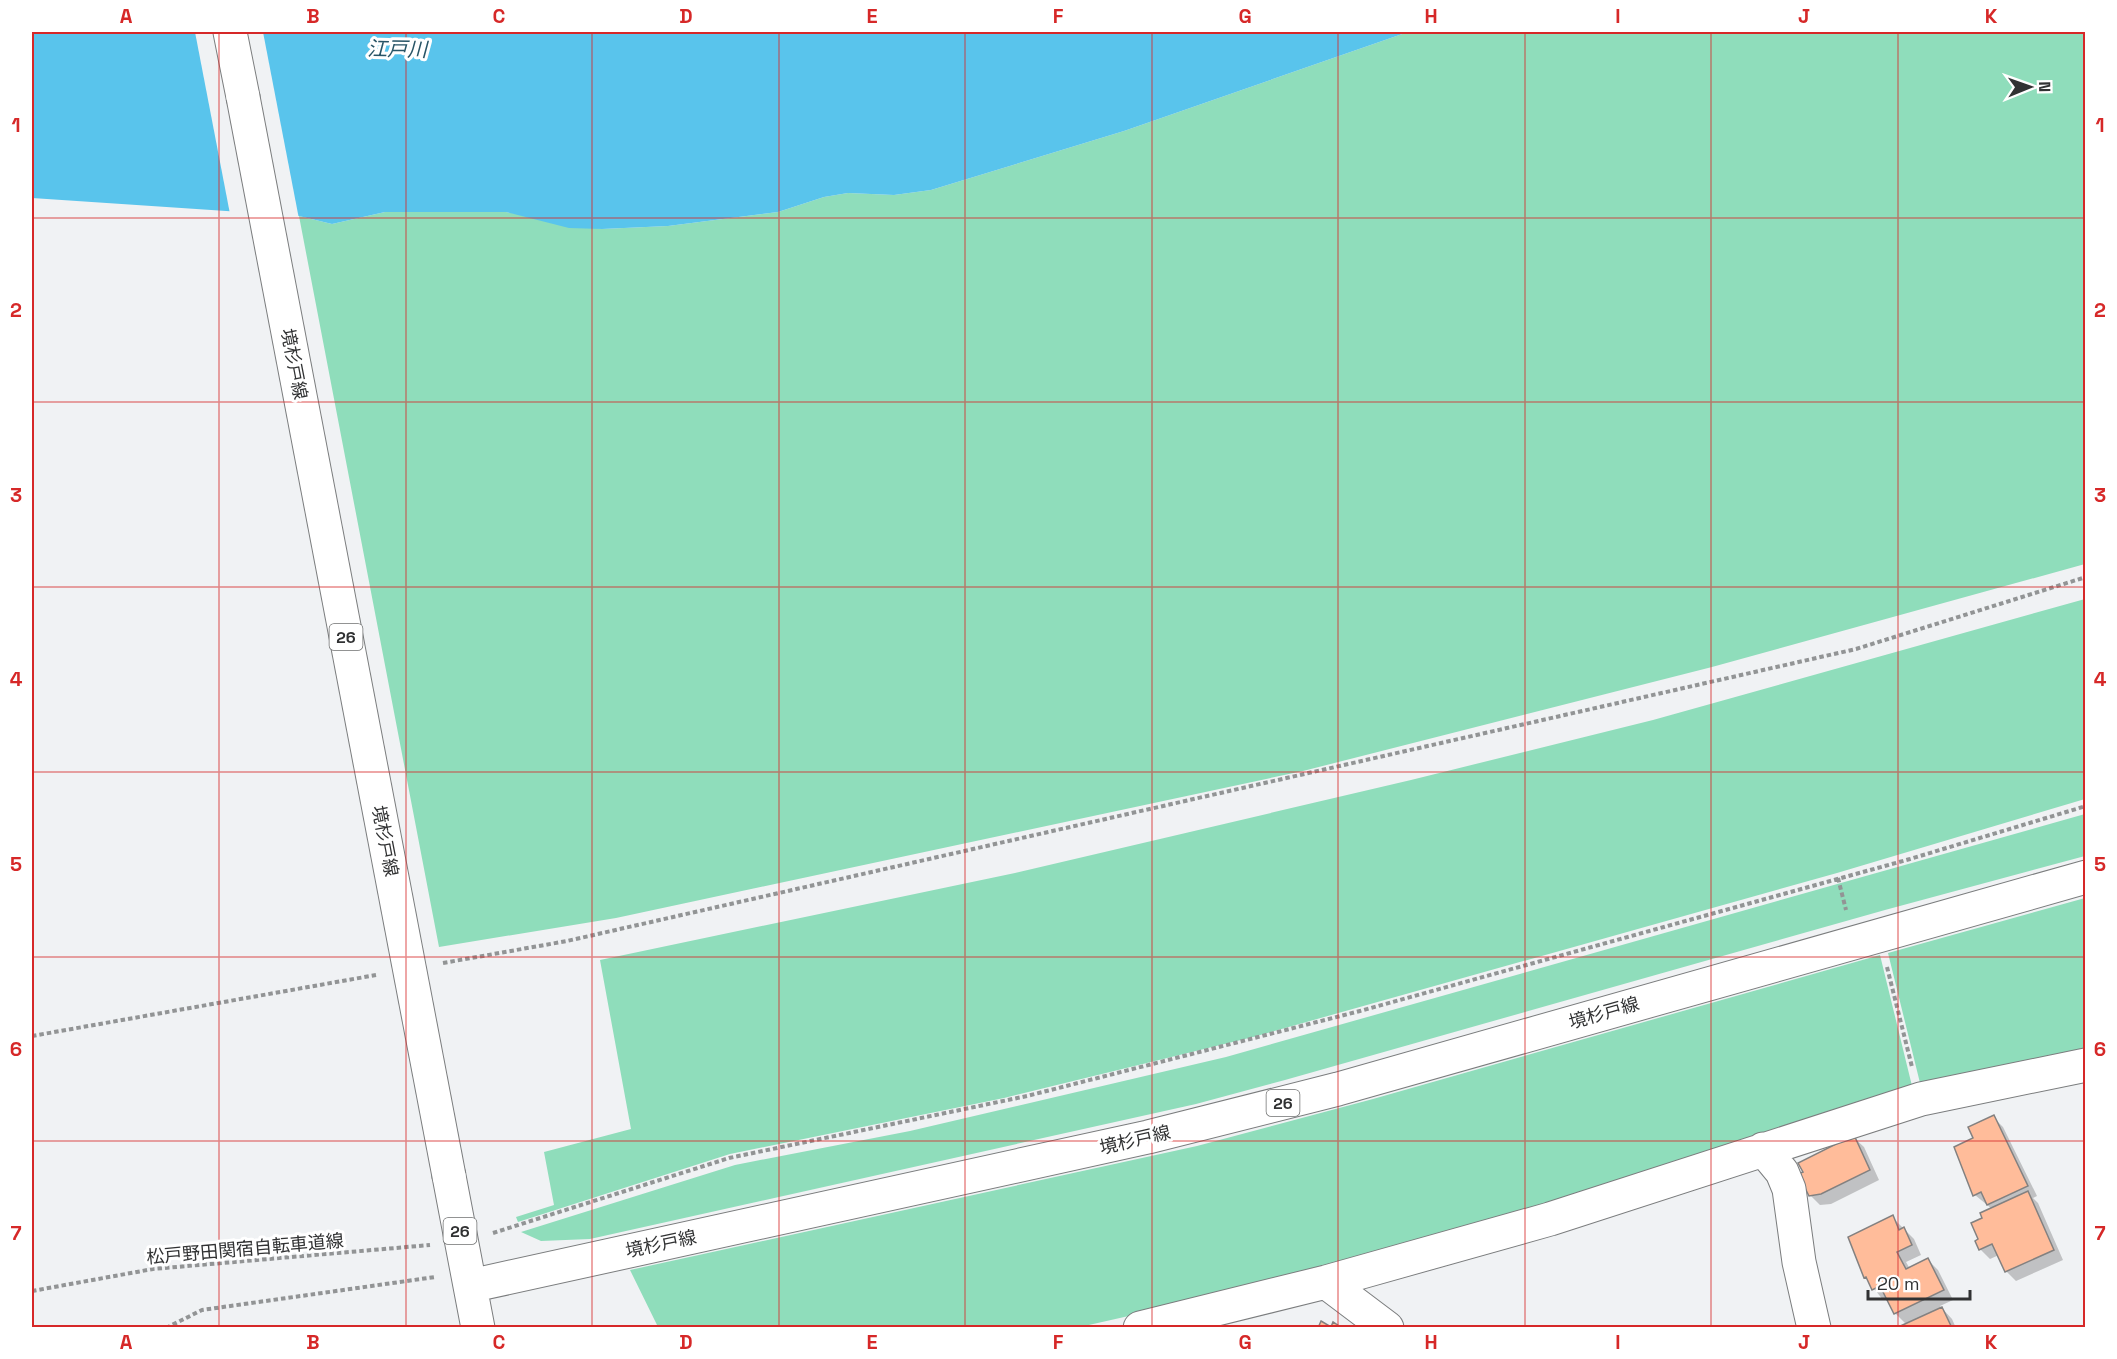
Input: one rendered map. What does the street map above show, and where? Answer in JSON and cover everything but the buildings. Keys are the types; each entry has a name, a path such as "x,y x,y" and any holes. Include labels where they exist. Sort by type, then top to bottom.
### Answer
{"main road":[{"name":"境杉戸線","path":"230,32 470,1286 1148,1137 1338,1089 2085,876"},
{"path":"1140,1328 1326,1282 1550,1219 1921,1099 2085,1065"},
{"path":"1763,1149 1782,1172 1789,1189 1799,1262 1814,1328"},
{"path":"1326,1282 1387,1328"},
{"name":"26","path":"470,1286 478,1328"}],"path":[{"path":"440,963 567,941 1856,649 2085,577"},
{"name":"松戸野田関宿自転車道線","path":"32,1291 153,1269 418,1248 461,1240 729,1158 1027,1096 1360,1011 1839,878 2085,806"},
{"path":"1839,878 1847,917"},
{"path":"1886,964 1914,1075"},
{"path":"32,1036 382,974"},
{"path":"166,1328 202,1310 443,1276 470,1286"}],"green space":[{"path":"1408,32 2085,32 2085,564 1712,667 1303,771 616,918 439,947 299,216 332,224 385,212 506,212 602,229 668,226 778,212 824,197 848,193 894,195 931,190 1124,131"},
{"path":"2085,599 2085,799 1837,873 1253,1037 1004,1098 730,1154 518,1222 516,1217 554,1205 544,1152 631,1129 600,960 1015,873 1411,780 1653,720"},
{"path":"2085,814 2085,856 1196,1104 590,1239 541,1241 521,1232 735,1165 910,1131 1226,1057"},
{"path":"2085,898 2085,1054 1921,1087 1888,953"},
{"path":"1880,955 1913,1090 1554,1202 1226,1294 1080,1327 658,1327 630,1270 1197,1146 1373,1099"}],"water":[{"name":"江戸川","path":"32,32 1408,32 1124,131 931,190 894,195 848,193 824,197 778,212 668,226 602,229 569,228 506,212 385,212 332,224 299,216 32,198"}],"pier":[{"path":"195,32 263,32 299,219 230,214"}]}
